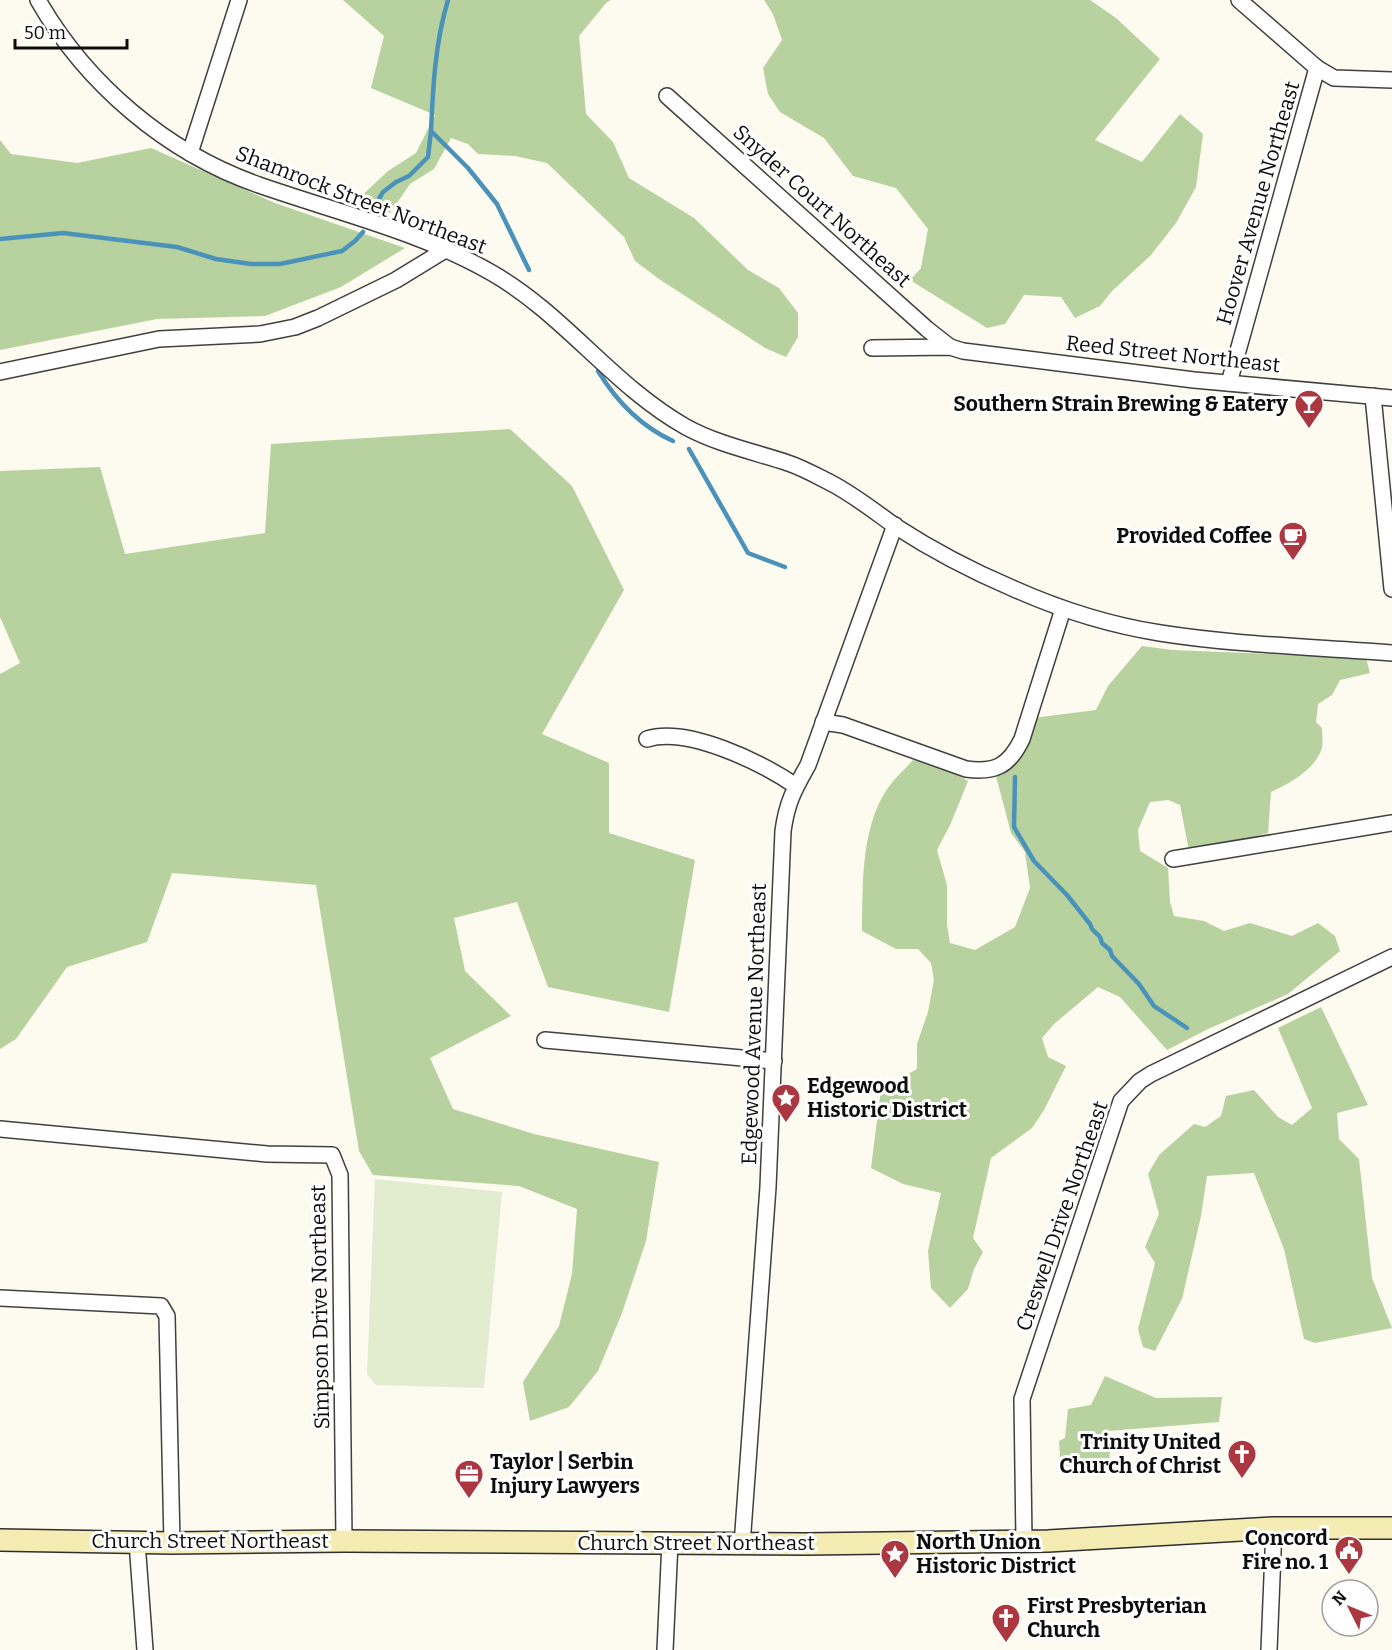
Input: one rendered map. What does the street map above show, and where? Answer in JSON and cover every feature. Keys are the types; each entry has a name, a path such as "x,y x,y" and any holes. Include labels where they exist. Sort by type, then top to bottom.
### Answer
{"main road":[{"name":"Church Street Northeast","path":"0,1540 172,1543 670,1542 742,1545 1024,1541 1274,1528 1392,1528"}],"street":[{"name":"Shamrock Street Northeast","path":"38,0 74,54 109,92 131,111 190,153 211,165 256,184 353,215 445,250 490,272 519,290 648,402 688,428 793,465 859,499 925,544 981,574 1063,609 1159,633 1392,653"},
{"path":"190,153 240,0"},
{"path":"1239,0 1317,68 1334,78 1392,80"},
{"name":"Hoover Avenue Northeast","path":"1229,383 1317,68"},
{"name":"Snyder Court Northeast","path":"667,96 950,347"},
{"path":"0,372 159,339 260,334 295,327 396,280 445,250"},
{"name":"Reed Street Northeast","path":"872,348 950,347 974,352 1229,383 1392,398"},
{"path":"1373,396 1392,589"},
{"name":"Edgewood Avenue Northeast","path":"742,1545 768,1186 783,831 786,807 808,765 895,525"},
{"path":"823,723 843,725 966,769 984,771 996,768 1008,760 1022,739 1063,609"},
{"path":"647,739 671,735 701,742 752,760 796,786"},
{"path":"1173,859 1392,823"},
{"name":"Creswell Drive Northeast","path":"1024,1541 1022,1399 1121,1101 1140,1080 1150,1074 1392,957"},
{"path":"545,1040 774,1061"},
{"name":"Simpson Drive Northeast","path":"0,1130 267,1154 332,1155 340,1175 344,1541"},
{"path":"0,1298 161,1306 167,1316 172,1543"},
{"path":"1269,1650 1274,1528"},
{"path":"137,1542 145,1650"},
{"path":"665,1650 670,1542"}],"green space":[{"path":"343,0 611,0 579,36 586,114 613,142 629,178 694,218 748,270 779,288 798,313 798,337 786,357 765,348 635,261 624,237 547,163 515,156 478,154 468,144 451,138 434,169 410,184 390,213 355,202 388,171 416,153 435,115 371,88 384,36"},
{"path":"764,0 1090,0 1116,18 1160,59 1095,140 1142,162 1180,114 1203,134 1196,187 1176,223 1151,255 1112,291 1100,306 1075,318 1061,297 1024,295 1005,324 987,328 910,280 921,268 928,229 896,188 853,176 824,138 780,112 768,94 763,68 782,40 773,14"},
{"path":"0,140 11,154 77,163 151,148 275,203 405,248 341,287 265,316 157,319 0,350"},
{"path":"510,429 572,486 624,590 542,734 609,763 609,833 695,860 669,1012 548,987 517,902 454,918 465,971 511,1016 430,1058 453,1109 534,1134 659,1162 646,1241 622,1313 598,1371 569,1407 530,1421 523,1382 559,1326 572,1274 577,1209 519,1186 373,1175 359,1151 316,885 172,873 147,942 67,967 16,1039 0,1049 0,674 20,663 0,617 0,471 100,467 125,554 265,533 271,444"},
{"path":"1142,646 1172,650 1366,658 1370,673 1340,680 1332,695 1318,704 1316,722 1322,728 1322,748 1319,756 1294,780 1271,792 1268,833 1208,850 1189,850 1180,805 1168,800 1150,802 1138,830 1140,851 1168,868 1170,902 1174,916 1204,921 1224,931 1250,923 1292,936 1318,923 1335,936 1340,951 1288,994 1208,1029 1167,1050 1120,997 1098,987 1054,1024 1042,1038 1048,1057 1066,1066 1044,1110 1032,1128 991,1158 973,1238 983,1252 974,1269 968,1289 950,1308 931,1288 928,1251 941,1193 903,1184 871,1168 881,1089 917,1069 917,1044 928,1012 934,980 931,963 918,949 896,949 862,931 864,872 869,832 883,796 913,760 944,767 968,781 937,850 947,885 947,925 950,943 975,950 1015,927 1030,888 1025,852 1011,833 996,776 1019,755 1033,718 1096,710 1108,686"},
{"path":"1321,1007 1368,1105 1337,1113 1339,1139 1359,1159 1372,1278 1392,1328 1315,1343 1304,1339 1284,1249 1254,1173 1207,1176 1201,1216 1182,1299 1155,1351 1143,1347 1138,1329 1155,1263 1145,1247 1159,1214 1148,1174 1159,1155 1194,1124 1205,1127 1221,1116 1226,1096 1254,1090 1278,1117 1292,1125 1312,1108 1278,1028"},
{"path":"375,1179 502,1192 484,1388 376,1385 367,1374"},
{"path":"1105,1376 1156,1398 1222,1397 1219,1422 1109,1431 1110,1465 1065,1466 1060,1457 1059,1441 1065,1438 1068,1409 1091,1405"}],"waterway":[{"path":"448,0 437,49 431,131 468,168 497,204 529,270"},
{"path":"374,207 383,192 409,176 428,157 431,131"},
{"path":"0,239 63,233 177,247 216,259 251,264 280,264 342,251 363,232"},
{"path":"598,371 630,412 650,428 673,441"},
{"path":"689,449 748,553 785,567"},
{"path":"1015,777 1014,827 1034,861 1067,895 1100,937 1102,943 1110,950 1112,956 1139,984 1154,1006 1187,1028"}],"place":[{"name":"Southern Strain Brewing & Eatery","path":"1309,430"},
{"name":"Provided Coffee","path":"1293,562"},
{"name":"Edgewood Historic District","path":"786,1124"},
{"name":"Trinity United Church of Christ","path":"1242,1480"},
{"name":"Taylor | Serbin Injury Lawyers","path":"469,1500"},
{"name":"Concord Fire no. 1","path":"1349,1576"},
{"name":"North Union Historic District","path":"895,1580"},
{"name":"First Presbyterian Church","path":"1006,1644"}]}
